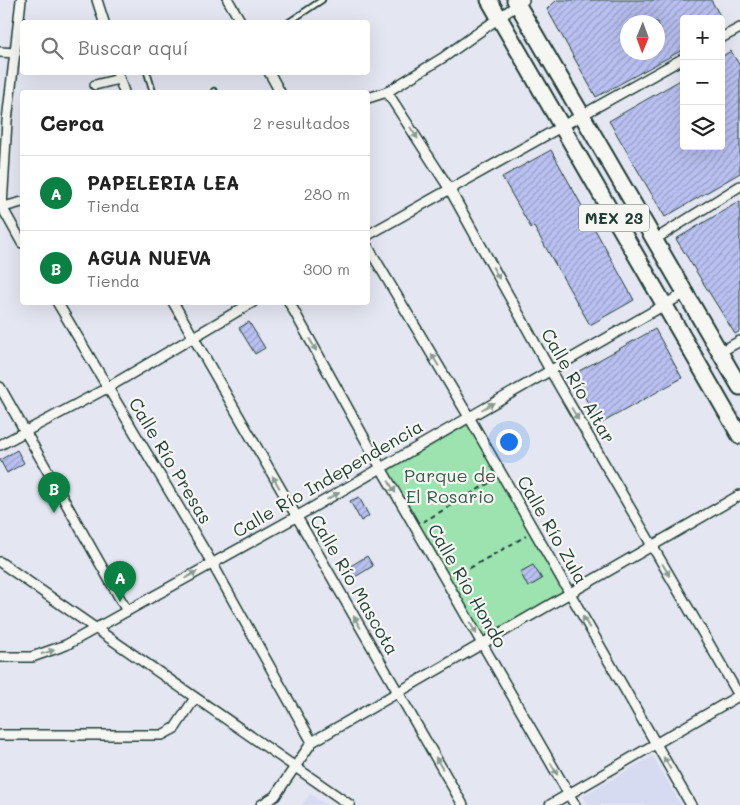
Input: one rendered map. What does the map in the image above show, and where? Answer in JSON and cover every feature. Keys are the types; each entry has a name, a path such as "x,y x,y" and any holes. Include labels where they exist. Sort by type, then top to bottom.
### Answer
{"main road":[{"name":"MEX 23","path":"489,0 740,436"},
{"name":"MEX 23","path":"519,2 581,115 740,387"}],"street":[{"path":"20,240 1,207 4,121 16,53 21,0"},
{"path":"98,0 103,20"},
{"path":"228,0 240,20"},
{"path":"370,97 387,92 444,58 519,2"},
{"path":"725,36 740,28"},
{"path":"0,52 16,53"},
{"path":"370,235 449,188 562,128 581,115 680,60"},
{"path":"271,75 279,90"},
{"path":"95,85 118,76 123,90"},
{"name":"Calle Río Altar","path":"387,92 449,188 550,370 740,696"},
{"path":"654,240 740,186"},
{"path":"1,207 20,202"},
{"name":"Calle Río Zula","path":"370,250 469,417 691,805"},
{"name":"Calle Río Independencia","path":"0,657 44,654 66,645 212,562 296,517 685,293"},
{"name":"Calle Río Presas","path":"59,305 212,562 312,742"},
{"name":"Calle Río Mascota","path":"175,305 463,805"},
{"path":"0,445 107,388 247,305"},
{"name":"Calle Río Hondo","path":"291,305 380,468 575,805"},
{"path":"720,352 740,341"},
{"path":"0,387 127,611"},
{"path":"261,805 275,796 312,742 740,495"},
{"path":"0,562 97,628 294,768 350,805"},
{"path":"550,805 740,696"},
{"path":"0,735 162,735 175,728 195,698"}],"lane":[{"path":"292,20 322,0"},
{"path":"148,75 152,90"}],"path":[{"path":"414,527 502,475"},
{"path":"446,581 535,532"}],"shaded area":[{"path":"653,756 681,805 589,805 583,796"},
{"path":"310,794 326,805 302,805"}],"green space":[{"name":"Parque de El Rosario","path":"468,421 566,592 483,640 385,469"}],"building":[{"path":"557,0 711,0 720,15 680,15 680,51 665,59 665,15 620,15 620,60 664,60 596,97 547,9"},
{"path":"731,51 740,66 740,173 665,217 609,121 680,80 680,150 725,150 725,55"},
{"path":"551,150 634,300 590,325 534,227 531,228 502,177"},
{"path":"740,201 740,331 735,334 676,239"},
{"path":"249,322 265,348 255,354 239,328"},
{"path":"655,329 682,378 600,424 572,375"},
{"path":"17,450 24,463 7,473 0,460"},
{"path":"359,497 369,516 361,521 350,501"},
{"path":"367,556 373,566 350,580 344,570"},
{"path":"533,565 542,579 528,587 520,572"}],"place":[{"name":"AGUA NUEVA","path":"54,513"},
{"name":"PAPELERIA LEA","path":"120,602"}]}
